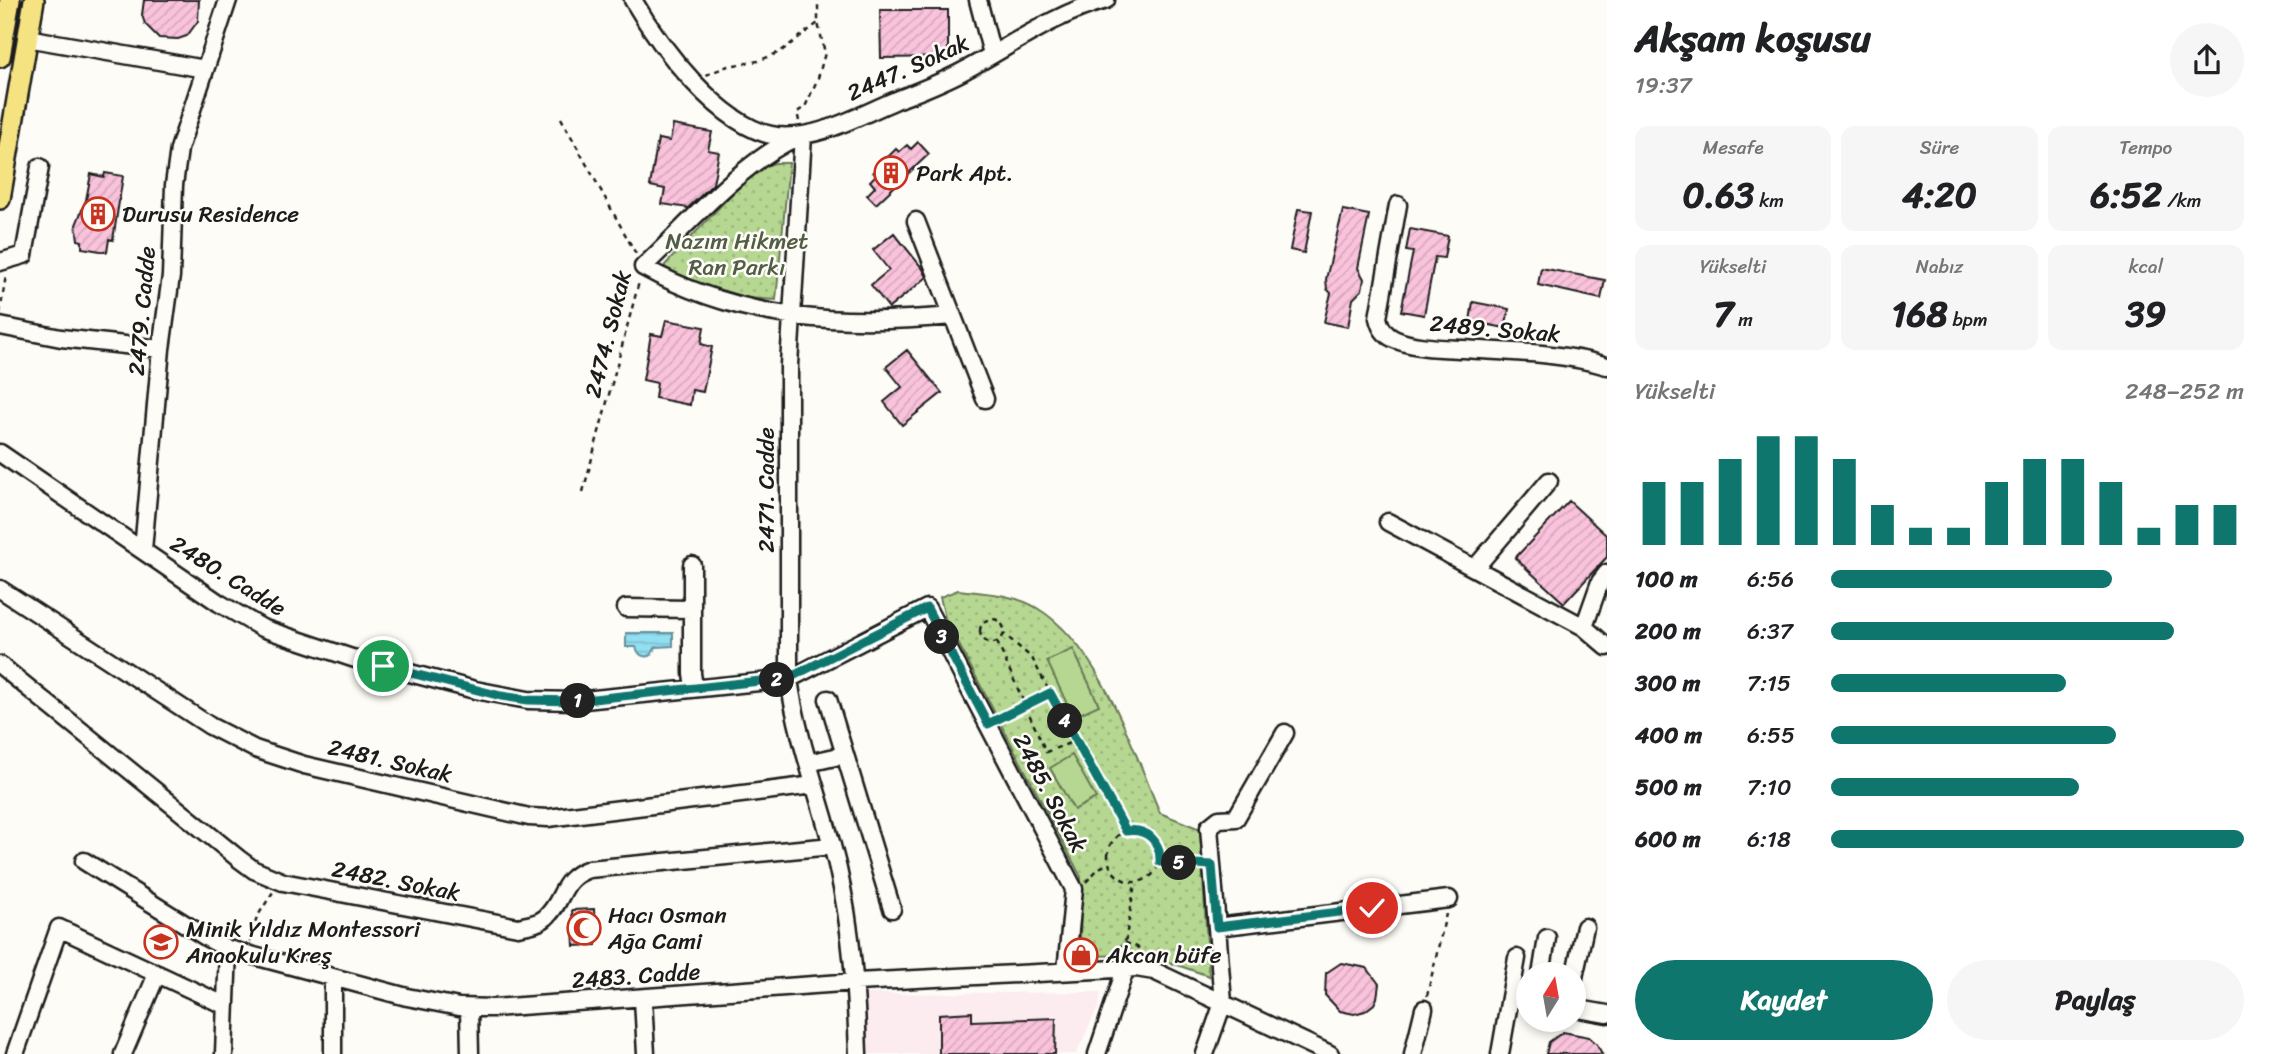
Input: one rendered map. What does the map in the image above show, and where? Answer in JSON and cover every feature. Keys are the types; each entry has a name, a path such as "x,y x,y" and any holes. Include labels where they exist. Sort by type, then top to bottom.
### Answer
{"main road":[{"path":"0,57 6,2 33,4 0,199"}],"street":[{"name":"2479. Cadde","path":"143,550 160,349 171,276 177,161 190,112 228,0"},
{"path":"633,0 667,52 692,80 722,107 759,131 774,135 803,135"},
{"path":"978,0 992,54"},
{"name":"2447. Sokak","path":"803,135 835,125 940,82 1068,14 1106,0"},
{"path":"27,38 205,69"},
{"path":"803,135 769,152 749,166 643,267 668,281 754,311 857,322 953,316"},
{"name":"2471. Cadde","path":"803,135 791,316 789,678 796,719 832,846 846,912 856,982 858,1054"},
{"path":"3,269 24,255 40,167"},
{"name":"2489. Sokak","path":"1398,205 1378,318 1382,330 1392,338 1413,344 1559,356 1607,366"},
{"path":"916,221 985,399"},
{"path":"0,327 61,338 160,349"},
{"name":"2480. Cadde","path":"0,453 219,603 262,628 322,649 475,690 553,702 789,678"},
{"path":"1475,568 1549,481"},
{"path":"1388,522 1584,627 1607,647"},
{"path":"692,565 691,673 694,688"},
{"path":"1584,627 1596,591 1607,573"},
{"name":"2481. Sokak","path":"0,589 209,726 254,749 304,765 538,817 584,815 814,785"},
{"path":"626,608 691,609"},
{"name":"2485. Sokak","path":"789,678 927,608 1074,889 1066,971"},
{"name":"2482. Sokak","path":"0,665 239,859 254,870 283,882 518,927 544,918 553,908 566,883 576,874 589,869 832,846"},
{"path":"828,699 892,909"},
{"path":"1205,1054 1223,1003 1209,827 1219,819 1236,818 1285,733"},
{"path":"808,763 844,755"},
{"name":"2483. Cadde","path":"84,860 229,949 416,999 469,1008 1119,967 1154,971 1331,1054"},
{"path":"1217,927 1449,899"},
{"path":"1577,962 1585,927"},
{"path":"15,1054 59,928 225,1006"},
{"path":"1543,962 1547,938"},
{"path":"224,1054 229,949"},
{"path":"1500,1054 1517,958"},
{"path":"1097,1054 1119,967"},
{"path":"123,1054 157,974"},
{"path":"333,978 333,1054"},
{"path":"1510,998 1516,999"},
{"path":"643,999 646,1054"},
{"path":"469,1008 470,1054"},
{"path":"1413,1054 1424,1009"},
{"path":"1586,1010 1607,1014"}],"path":[{"path":"803,135 797,112 805,107 818,78 825,53 818,23 818,0"},
{"path":"692,80 727,66 758,61 780,52 818,23"},
{"name":"2474. Sokak","path":"561,118 643,267 583,492"},
{"path":"0,313 3,269"},
{"path":"1004,634 997,642 990,643 983,639 980,632 982,624 997,620 1003,626 1004,634 1032,658 1126,831"},
{"path":"997,642 1046,752 1075,741"},
{"path":"988,724 1050,693"},
{"path":"1126,831 1144,832 1152,837 1160,852 1160,862 1151,876 1135,883 1119,878 1109,864 1108,856 1113,841 1126,831"},
{"path":"1160,862 1212,865"},
{"path":"1074,889 1088,881 1099,867 1109,864"},
{"path":"248,956 253,928 261,908 283,882"},
{"path":"1119,967 1114,951 1125,943 1135,883"},
{"path":"1424,1009 1449,899"}],"shaded area":[{"path":"1101,992 1099,1005 1076,1054 869,1054 864,994"}],"green space":[{"name":"Nazım Hikmet Ran Parkı","path":"775,163 789,163 776,300 720,296 665,271 665,265 744,181 759,168"},
{"path":"958,590 999,595 1028,603 1059,625 1079,647 1112,700 1160,813 1200,829 1209,976 1148,955 1080,956 1081,877 945,618 940,597"},
{"path":"1073,649 1099,705 1073,717 1047,661"},
{"path":"1072,755 1096,798 1074,810 1050,768"}],"water":[{"path":"626,633 673,633 673,646 656,647 651,655 643,656 636,647 626,647"}],"building":[{"path":"144,0 199,0 198,21 187,36 178,39 159,38 145,24 142,15"},
{"path":"880,10 948,10 948,57 881,58"},
{"path":"673,125 712,132 708,150 719,152 713,184 688,208 662,204 665,189 650,186 658,139 670,141"},
{"name":"Park Apt.","path":"918,142 929,154 876,204 867,195 875,187 870,181 876,175 873,172 896,149 899,152 907,145 911,149"},
{"name":"Durusu Residence","path":"105,173 123,176 113,240 109,239 107,252 82,248 76,225 86,200 91,174 104,177"},
{"path":"1298,209 1312,211 1304,253 1290,250"},
{"path":"1343,210 1369,215 1358,268 1364,279 1362,290 1353,299 1348,327 1324,322 1331,293 1327,289 1326,279"},
{"path":"1410,229 1448,236 1444,258 1435,257 1424,315 1401,311 1413,252 1406,251"},
{"path":"894,233 927,277 889,308 871,285 889,270 873,250"},
{"path":"1541,268 1605,280 1601,299 1538,285"},
{"path":"1473,302 1509,309 1505,328 1470,321"},
{"path":"666,320 704,327 701,344 712,347 703,392 692,390 690,405 655,398 657,383 643,380 651,334 662,336"},
{"path":"907,350 942,393 902,425 884,402 902,387 886,367"},
{"path":"1569,501 1607,536 1607,557 1564,603 1515,558"},
{"name":"Hacı Osman Ağa Cami","path":"594,909 596,945 574,946 572,910"},
{"path":"1341,963 1367,968 1379,984 1374,1004 1365,1011 1354,1014 1340,1011 1325,995 1326,973"},
{"path":"972,1012 972,1021 1056,1018 1055,1054 939,1054 939,1014"},
{"path":"1563,1032 1589,1037 1597,1044 1602,1054 1546,1054 1549,1042"}],"place":[{"name":"Park Apt.","path":"891,173"},
{"name":"Durusu Residence","path":"98,214"},
{"name":"Hacı Osman Ağa Cami","path":"584,928"},
{"name":"Minik Yıldız Montessori Anaokulu Kreş","path":"161,942"},
{"name":"Akcan büfe","path":"1081,955"}],"route":[{"path":"383,666 501,696 553,702 575,701 789,678 927,608 988,724 1050,693 1126,831 1144,832 1152,837 1160,852 1160,862 1212,865 1217,927 1372,908"}]}
